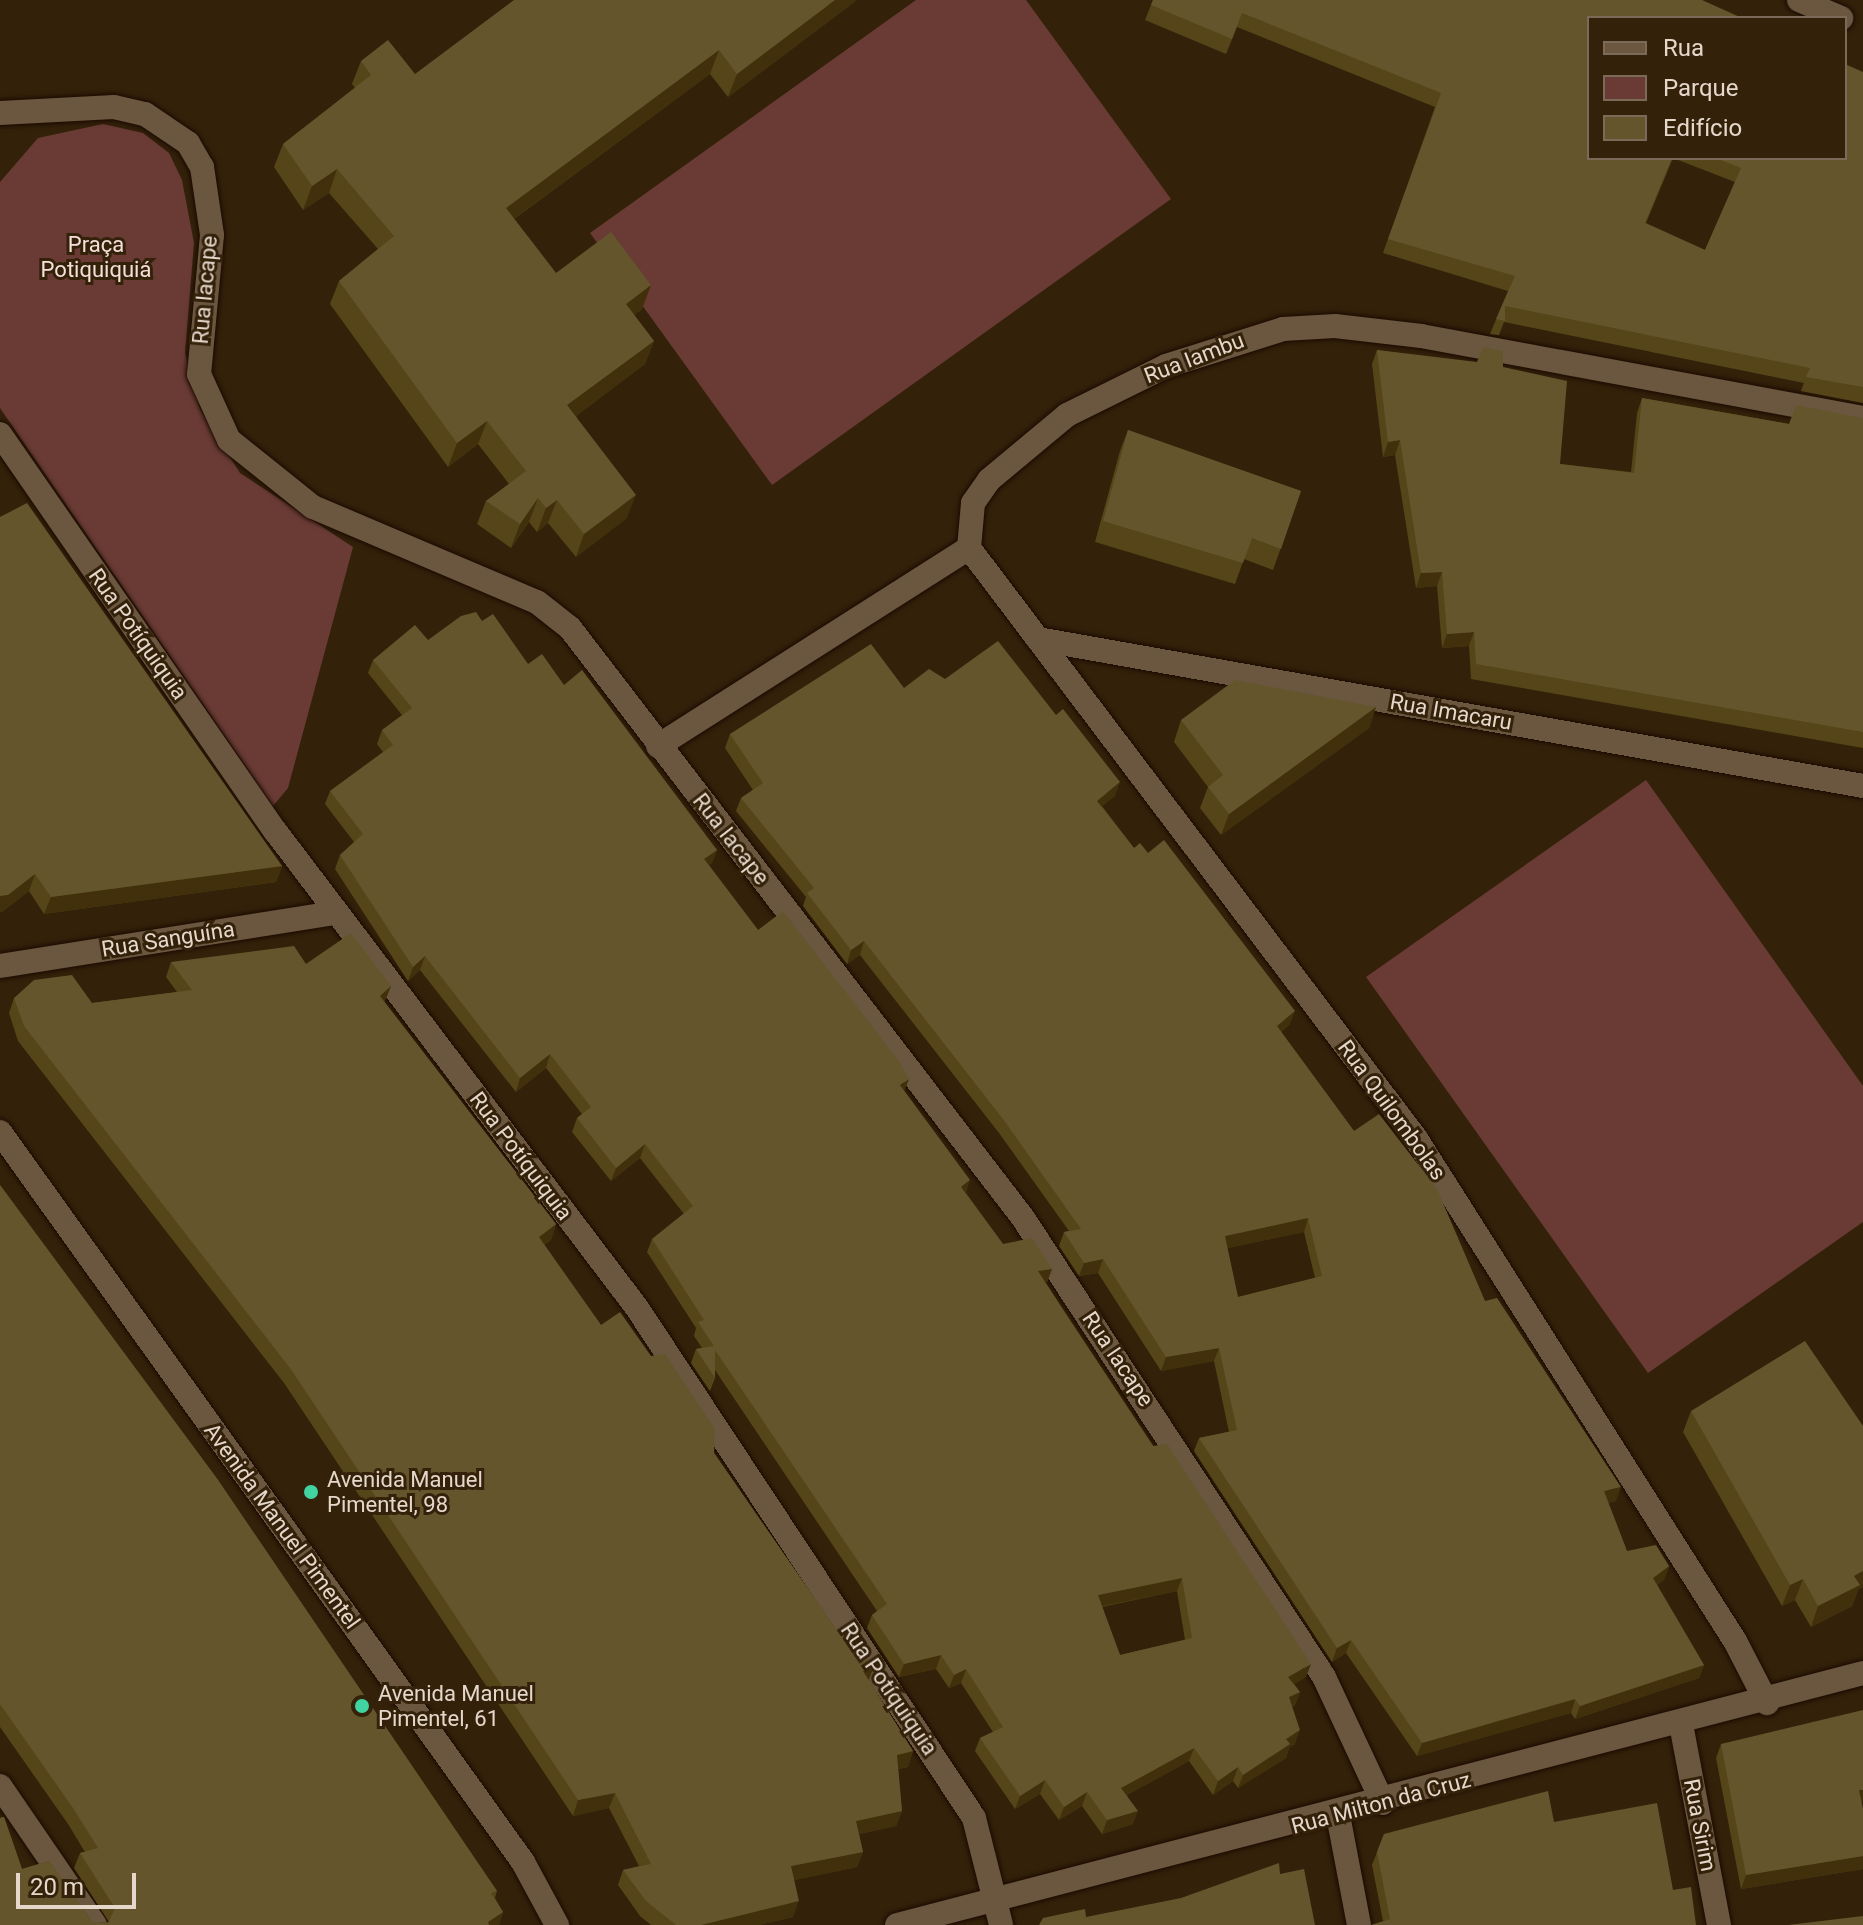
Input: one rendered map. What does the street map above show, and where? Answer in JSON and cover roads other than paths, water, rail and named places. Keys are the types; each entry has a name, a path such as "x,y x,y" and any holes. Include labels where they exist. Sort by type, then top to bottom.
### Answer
{"street":[{"path":"1799,0 1836,16"},
{"name":"Rua Iacape","path":"0,113 114,107 145,114 188,143 202,167 212,235 199,374 229,440 313,507 557,615 1023,1218 1324,1677 1383,1803"},
{"name":"Rua Iambu","path":"969,548 973,503 989,480 1067,415 1166,366 1283,329 1335,326 1421,336 1863,418"},
{"name":"Rua Potíquiquia","path":"0,434 336,913 637,1308 974,1818 1000,1914"},
{"path":"658,746 969,548"},
{"name":"Rua Quilombolas","path":"969,548 1415,1137 1735,1641 1767,1703"},
{"name":"Rua Imacaru","path":"1038,639 1863,786"},
{"name":"Rua Sanguína","path":"0,966 336,913"},
{"name":"Avenida Manuel Pimentel","path":"0,1132 523,1862 557,1925"},
{"name":"Rua Milton da Cruz","path":"897,1925 1000,1914 1338,1815 1767,1703 1863,1673"},
{"name":"Rua Sirim","path":"1681,1724 1719,1925"},
{"path":"0,1786 95,1925"},
{"path":"1338,1815 1359,1925"}],"place":[{"name":"Avenida Manuel Pimentel, 98","path":"311,1492"},
{"name":"Avenida Manuel Pimentel, 61","path":"362,1706"}],"park label":[{"name":"Praça Potiquiquiá","path":"96,256"}]}
